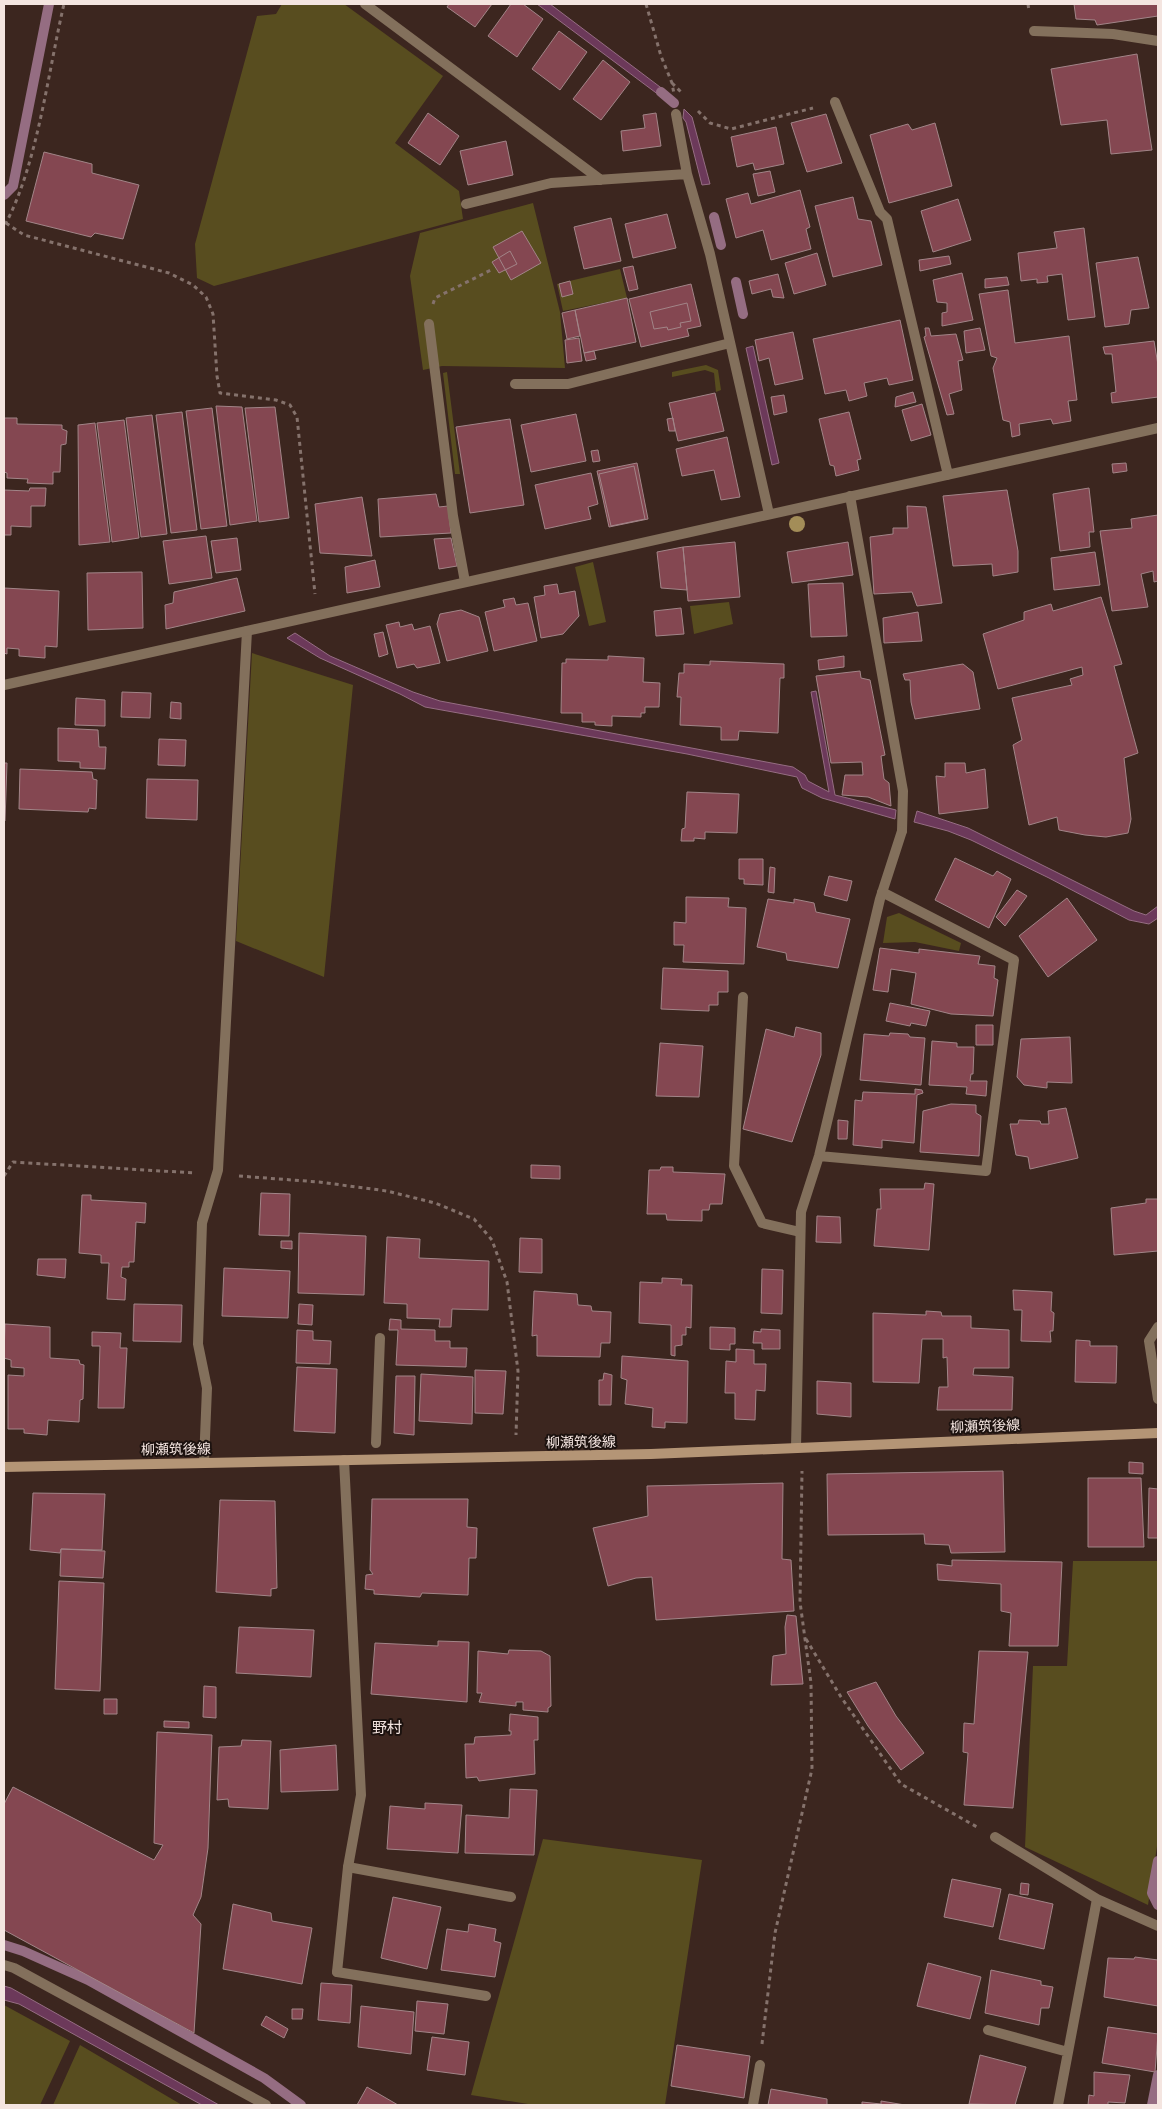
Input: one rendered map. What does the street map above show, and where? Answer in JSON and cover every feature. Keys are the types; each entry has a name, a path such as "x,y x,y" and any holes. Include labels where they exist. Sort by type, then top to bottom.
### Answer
{"main road":[{"name":"柳瀬筑後線","path":"4,1467 651,1454 1158,1433"}],"street":[{"path":"365,4 601,180"},
{"path":"1034,31 1113,34 1158,41"},
{"path":"835,102 880,212 887,219 948,475"},
{"path":"676,114 687,174 710,254 769,514"},
{"path":"466,204 551,183 687,174"},
{"path":"430,324 453,516 465,582"},
{"path":"515,384 568,384 730,343"},
{"path":"4,685 1158,428"},
{"path":"796,1448 801,1212 819,1156 882,892 902,831 903,791 850,496"},
{"path":"204,1462 207,1388 198,1344 202,1223 218,1170 247,631"},
{"path":"819,1156 986,1171 1014,960 882,892"},
{"path":"743,997 734,1166 762,1223 800,1232"},
{"path":"1158,1327 1149,1341 1158,1398"},
{"path":"376,1443 380,1338"},
{"path":"344,1460 361,1795 348,1867 337,1972 486,1996"},
{"path":"995,1837 1097,1899 1158,1926"},
{"path":"348,1867 512,1897"},
{"path":"1058,2105 1097,1899"},
{"path":"4,1965 14,1968 266,2105"},
{"path":"988,2030 1068,2052"},
{"path":"754,2105 760,2065"}],"path":[{"path":"64,4 35,138 16,203 5,223 24,235 169,273 192,285 206,297 213,314 220,393 276,400 290,405 297,417 318,615"},
{"path":"646,4 661,56 672,83 685,96"},
{"path":"697,110 710,123 730,128 835,102"},
{"path":"430,324 434,298 492,270"},
{"path":"435,1203 474,1219 492,1240 507,1282 518,1371 516,1440"},
{"path":"760,2065 775,1932 812,1769 811,1683 800,1602 802,1471"},
{"path":"805,1636 841,1697 901,1784 995,1837"}],"shaded area":[{"path":"282,4 344,4 443,76 395,143 459,191 463,219 214,286 197,278 195,244 257,16 276,14"},
{"path":"537,4 550,4 672,96 671,104"},
{"path":"684,109 692,117 710,184 702,185 686,122 683,118"},
{"path":"533,203 560,312 565,368 442,366 423,370 410,276 420,233"},
{"path":"620,269 627,298 563,311 557,284"},
{"path":"753,346 779,463 772,465 746,348"},
{"path":"706,365 718,370 721,390 716,392 714,373 705,370 672,377 672,372"},
{"path":"447,372 460,474 455,474 443,373"},
{"path":"593,562 606,622 589,626 575,567"},
{"path":"729,602 733,624 694,634 690,606"},
{"path":"295,633 330,656 413,692 440,701 793,767 805,775 808,781 829,792 811,692 816,691 835,795 896,810 895,819 822,798 802,788 797,777 687,754 425,707 320,658 287,638"},
{"path":"252,653 353,685 324,977 236,941"},
{"path":"917,811 968,828 1134,911 1146,915 1158,906 1158,918 1149,924 1129,920 971,840 948,831 914,822"},
{"path":"899,913 961,943 959,951 915,942 883,943 887,917"},
{"path":"1073,1561 1158,1561 1158,1840 1148,1905 1025,1847 1033,1666 1067,1666"},
{"path":"543,1839 702,1860 665,2105 534,2105 471,2095"},
{"path":"4,1986 11,1988 219,2105 202,2105 19,2004 4,2000"},
{"path":"4,2005 70,2041 40,2105 4,2105"},
{"path":"80,2045 182,2105 53,2105"}],"building":[{"path":"449,4 492,4 475,27 447,7"},
{"path":"511,4 523,4 543,19 517,57 488,36"},
{"path":"1074,4 1158,4 1158,16 1097,25 1095,20 1076,19"},
{"path":"559,31 587,52 560,90 532,69"},
{"path":"1137,54 1152,150 1111,154 1107,120 1061,125 1051,69"},
{"path":"603,60 630,82 601,120 573,99"},
{"path":"428,113 459,136 440,165 408,143"},
{"path":"656,113 661,146 623,151 621,131 645,128 643,115"},
{"path":"826,114 842,163 807,172 791,123"},
{"path":"935,123 952,186 889,203 870,135 908,124 912,130"},
{"path":"776,127 784,164 755,170 753,163 737,167 731,137"},
{"path":"506,141 513,175 468,185 460,151"},
{"path":"44,152 92,164 92,173 139,185 123,239 95,233 91,237 26,221"},
{"path":"770,171 775,192 758,196 753,174"},
{"path":"800,190 810,227 806,229 811,249 771,260 763,230 736,238 726,199 748,193 751,204"},
{"path":"853,197 858,219 871,221 882,265 833,277 815,206"},
{"path":"958,199 971,240 933,252 921,211"},
{"path":"667,214 676,248 633,258 625,224"},
{"path":"611,218 621,261 584,269 574,227"},
{"path":"1084,228 1095,317 1068,320 1062,274 1047,276 1048,282 1037,283 1037,279 1021,281 1018,253 1057,248 1054,232"},
{"path":"522,231 541,263 511,280 493,247"},
{"path":"510,251 517,264 499,273 492,262"},
{"path":"817,253 826,285 794,294 785,263"},
{"path":"949,256 951,264 920,271 919,260"},
{"path":"1138,257 1149,308 1131,310 1129,324 1105,327 1096,263"},
{"path":"633,266 638,289 629,291 623,268"},
{"path":"962,273 973,320 942,326 942,313 947,312 947,303 937,302 933,280"},
{"path":"778,274 784,298 773,297 771,289 752,294 749,281"},
{"path":"1007,277 1009,285 985,288 985,279"},
{"path":"570,281 573,294 562,297 559,284"},
{"path":"691,284 701,326 687,329 689,336 641,347 629,299"},
{"path":"1008,290 1015,343 1069,336 1077,400 1068,401 1071,421 1053,424 1051,419 1019,424 1020,435 1012,437 1010,422 1003,420 993,368 997,358 991,356 979,294"},
{"path":"627,298 636,342 584,353 575,310"},
{"path":"687,303 691,321 680,323 681,327 668,330 667,327 654,329 650,312"},
{"path":"575,310 580,336 567,339 562,313"},
{"path":"900,320 913,380 889,385 887,378 864,383 867,396 849,401 846,390 825,394 813,339"},
{"path":"925,328 929,328 931,336 956,334 963,360 958,361 962,390 949,394 954,414 947,415 924,337 926,336"},
{"path":"980,328 985,350 966,353 964,331"},
{"path":"793,332 803,379 775,385 769,358 759,361 755,340"},
{"path":"579,338 582,361 567,363 565,340"},
{"path":"1154,341 1158,365 1158,397 1112,403 1111,393 1116,392 1112,354 1105,354 1103,347"},
{"path":"594,351 596,359 586,361 584,353"},
{"path":"913,392 916,402 895,407 896,397"},
{"path":"715,393 724,431 678,441 669,403"},
{"path":"784,395 787,412 774,415 771,397"},
{"path":"922,404 931,435 911,441 902,410"},
{"path":"216,406 242,407 257,521 230,525"},
{"path":"275,407 289,518 259,522 245,408"},
{"path":"212,408 227,526 201,529 186,411"},
{"path":"182,412 197,530 171,533 156,415"},
{"path":"849,412 861,459 857,460 859,470 836,476 834,466 830,465 819,419"},
{"path":"576,414 586,461 531,472 521,425"},
{"path":"152,415 167,534 141,537 126,418"},
{"path":"4,418 17,418 17,424 62,425 62,429 67,431 66,444 61,445 60,472 53,472 53,484 27,483 28,479 7,478 7,473 4,472"},
{"path":"673,418 675,431 669,431 667,419"},
{"path":"510,419 524,505 470,513 456,427"},
{"path":"124,420 139,538 112,542 97,423"},
{"path":"95,423 110,542 79,545 78,425"},
{"path":"727,437 740,497 721,500 714,470 682,476 676,449"},
{"path":"598,450 600,461 593,462 591,451"},
{"path":"637,463 648,519 609,527 597,471"},
{"path":"1126,463 1127,471 1113,473 1112,464"},
{"path":"634,466 645,519 611,526 599,474"},
{"path":"591,473 598,504 588,507 591,519 545,529 535,485"},
{"path":"30,488 46,488 45,506 31,506 31,527 11,526 11,535 4,535 4,490 29,491"},
{"path":"1089,488 1094,532 1089,532 1090,547 1060,551 1053,494"},
{"path":"1007,490 1018,551 1018,572 993,576 992,564 953,566 943,496"},
{"path":"436,494 439,507 448,506 451,533 380,537 378,499"},
{"path":"362,497 372,556 320,553 315,504"},
{"path":"907,506 926,507 942,603 917,606 912,592 874,594 870,537 893,534 893,528 908,528"},
{"path":"1158,515 1158,581 1154,582 1153,571 1141,574 1148,607 1112,611 1100,531 1132,528 1131,519"},
{"path":"206,536 212,578 169,584 163,541"},
{"path":"237,538 241,570 216,573 211,541"},
{"path":"451,538 457,566 439,569 434,539"},
{"path":"735,542 740,597 688,601 683,547"},
{"path":"848,542 853,575 792,583 787,552"},
{"path":"683,547 687,590 661,588 657,552"},
{"path":"1095,552 1100,585 1054,590 1051,558"},
{"path":"375,560 380,587 347,593 345,567"},
{"path":"142,572 143,628 88,630 87,573"},
{"path":"237,578 245,611 166,629 165,605 173,603 174,592"},
{"path":"843,583 847,636 811,637 808,584"},
{"path":"557,584 559,594 575,591 579,616 563,634 541,638 534,597 545,595 544,586"},
{"path":"4,588 59,591 57,647 45,646 45,658 19,656 19,649 7,648 7,654 4,653"},
{"path":"1101,597 1122,664 1114,666 1138,753 1124,758 1131,819 1128,833 1106,837 1059,830 1057,817 1029,825 1013,745 1022,740 1012,698 1072,685 1070,679 1083,675 1082,667 998,689 983,634 1024,620 1024,612 1051,604 1053,611"},
{"path":"514,598 516,605 528,603 537,641 494,651 485,612 505,607 503,600"},
{"path":"681,608 684,634 656,636 654,611"},
{"path":"461,610 479,617 488,651 447,661 437,624 440,614"},
{"path":"918,612 922,641 884,643 883,618"},
{"path":"399,622 400,627 412,624 414,630 430,626 440,663 417,668 414,664 397,668 386,625"},
{"path":"383,632 388,654 379,657 374,634"},
{"path":"608,656 644,658 643,682 660,683 659,707 645,707 645,713 641,713 641,717 612,716 612,726 595,725 595,722 582,722 582,713 561,713 562,663 566,663 566,659 608,660"},
{"path":"844,656 844,667 819,670 818,660"},
{"path":"710,661 784,664 784,678 780,678 778,733 739,731 738,740 721,740 721,727 680,725 681,697 677,697 679,673 684,673 684,664 710,665"},
{"path":"963,664 973,672 980,709 915,719 911,702 910,680 905,680 903,674"},
{"path":"860,671 861,678 870,680 885,755 881,756 884,779 889,783 891,806 868,797 842,795 845,775 863,775 862,762 831,763 816,676"},
{"path":"122,692 151,693 150,718 121,717"},
{"path":"76,698 105,700 105,726 75,725"},
{"path":"171,702 181,703 181,719 170,718"},
{"path":"58,728 98,730 99,747 106,747 105,769 80,768 80,762 58,761"},
{"path":"159,739 186,740 185,766 158,765"},
{"path":"4,763 7,763 5,821 4,821"},
{"path":"945,763 965,763 966,773 985,769 988,808 939,814 936,776 945,777"},
{"path":"20,769 92,772 93,779 97,780 96,809 89,808 88,812 19,809"},
{"path":"147,779 198,780 197,820 146,818"},
{"path":"687,792 739,794 737,833 705,832 705,839 694,838 694,841 681,841 682,829 685,828"},
{"path":"955,858 993,876 997,871 1011,879 989,928 935,900"},
{"path":"739,859 763,859 763,885 744,884 744,879 739,879"},
{"path":"770,867 775,868 774,893 768,892"},
{"path":"829,876 852,881 847,901 824,895"},
{"path":"1017,890 1027,896 1005,926 996,917"},
{"path":"686,897 729,898 728,907 746,908 744,964 683,962 684,945 674,945 674,922 686,923"},
{"path":"1067,898 1097,940 1048,977 1019,936"},
{"path":"768,899 794,903 794,899 814,903 816,912 850,919 838,968 787,960 786,953 757,947"},
{"path":"880,948 919,953 919,949 980,956 978,964 995,966 994,978 998,980 993,1016 951,1014 911,1004 916,973 891,969 888,992 873,990"},
{"path":"663,968 728,971 728,992 718,992 718,1005 709,1005 709,1011 661,1009"},
{"path":"890,1003 930,1011 926,1026 911,1023 910,1026 886,1021"},
{"path":"976,1025 993,1025 993,1045 976,1045"},
{"path":"796,1027 821,1033 821,1055 792,1142 743,1129 766,1029 794,1037"},
{"path":"890,1033 908,1034 910,1037 925,1038 921,1085 860,1080 864,1034 889,1036"},
{"path":"1070,1037 1072,1083 1047,1082 1047,1088 1024,1085 1017,1077 1021,1039"},
{"path":"932,1041 957,1043 957,1047 974,1047 973,1074 971,1074 970,1081 987,1081 986,1096 966,1094 967,1087 929,1085"},
{"path":"660,1043 703,1046 699,1097 656,1096"},
{"path":"915,1089 922,1090 923,1093 917,1095 914,1143 882,1140 882,1148 853,1145 855,1100 862,1101 863,1092 915,1094"},
{"path":"951,1104 976,1105 976,1113 981,1116 979,1156 920,1152 923,1111"},
{"path":"1066,1108 1078,1158 1030,1169 1028,1157 1016,1155 1010,1124 1018,1124 1019,1120 1040,1121 1041,1124 1049,1124 1048,1111"},
{"path":"838,1120 848,1121 847,1139 838,1139"},
{"path":"531,1165 560,1166 560,1179 531,1178"},
{"path":"661,1167 673,1167 673,1172 725,1174 722,1204 710,1204 709,1210 702,1210 702,1221 667,1220 666,1214 647,1214 649,1170 660,1170"},
{"path":"925,1183 934,1184 929,1250 874,1246 877,1209 881,1209 880,1189 924,1189"},
{"path":"261,1193 290,1194 289,1236 259,1235"},
{"path":"82,1195 91,1195 91,1200 146,1203 145,1223 136,1222 134,1262 129,1262 129,1267 122,1267 121,1277 126,1279 125,1300 107,1299 109,1263 101,1263 101,1255 79,1253"},
{"path":"1146,1199 1158,1199 1158,1251 1114,1255 1111,1208 1146,1203"},
{"path":"817,1216 840,1217 841,1243 816,1242"},
{"path":"299,1233 366,1236 364,1295 298,1293"},
{"path":"387,1237 420,1239 419,1258 489,1261 488,1310 452,1309 451,1327 439,1327 440,1319 407,1318 407,1304 384,1303"},
{"path":"520,1238 542,1239 542,1273 519,1272"},
{"path":"281,1241 292,1241 292,1249 281,1248"},
{"path":"38,1259 66,1259 65,1278 37,1275"},
{"path":"224,1268 290,1271 288,1318 222,1316"},
{"path":"762,1269 783,1270 782,1314 761,1313"},
{"path":"662,1278 682,1279 681,1285 692,1285 691,1328 686,1327 686,1335 682,1335 682,1345 675,1346 675,1356 671,1355 671,1325 639,1323 640,1282 662,1283"},
{"path":"1013,1290 1052,1292 1051,1311 1054,1313 1053,1331 1050,1331 1051,1342 1021,1341 1022,1310 1014,1310"},
{"path":"534,1291 577,1294 578,1305 591,1306 592,1311 611,1312 610,1343 601,1343 600,1357 537,1356 537,1335 532,1336"},
{"path":"134,1304 182,1305 181,1342 133,1341"},
{"path":"299,1304 313,1305 312,1325 298,1324"},
{"path":"926,1311 941,1312 942,1316 971,1316 971,1328 1009,1330 1009,1368 974,1368 973,1375 1013,1377 1012,1410 937,1410 939,1387 948,1387 947,1357 943,1358 943,1339 922,1339 919,1383 873,1382 873,1313 926,1315"},
{"path":"390,1319 401,1320 401,1329 435,1330 435,1341 450,1341 450,1348 467,1348 466,1367 396,1365 398,1330 389,1330"},
{"path":"5,1324 50,1327 50,1358 79,1360 80,1364 84,1365 83,1399 80,1400 79,1422 48,1420 47,1435 24,1433 24,1429 8,1429 8,1375 24,1376 24,1368 11,1367 11,1360 4,1358"},
{"path":"710,1327 735,1328 735,1344 730,1344 730,1350 710,1349"},
{"path":"761,1329 780,1330 780,1349 762,1349 762,1343 753,1343 754,1331 761,1332"},
{"path":"297,1330 313,1331 313,1340 331,1341 330,1364 296,1363"},
{"path":"92,1332 121,1333 120,1348 127,1348 124,1408 98,1408 100,1346 92,1346"},
{"path":"1076,1340 1090,1341 1090,1346 1117,1346 1116,1383 1075,1382"},
{"path":"736,1349 754,1350 754,1364 766,1364 765,1391 756,1390 755,1420 735,1419 735,1393 725,1393 726,1361 736,1362"},
{"path":"622,1356 688,1361 687,1423 665,1422 665,1428 652,1427 653,1408 625,1404 627,1380 621,1378"},
{"path":"297,1367 337,1369 335,1433 294,1431"},
{"path":"475,1370 506,1371 503,1414 475,1413"},
{"path":"604,1373 612,1375 611,1405 599,1405 599,1380 603,1380"},
{"path":"421,1374 473,1377 472,1424 419,1421"},
{"path":"396,1376 415,1376 414,1435 394,1433"},
{"path":"817,1381 851,1383 851,1417 817,1414"},
{"path":"1129,1462 1143,1463 1143,1474 1129,1473"},
{"path":"1003,1471 1005,1552 951,1553 949,1545 925,1544 924,1534 828,1535 827,1474"},
{"path":"1088,1478 1141,1478 1144,1547 1088,1547"},
{"path":"783,1483 782,1559 791,1560 794,1611 656,1620 652,1577 636,1578 608,1586 593,1528 648,1516 647,1486"},
{"path":"1149,1488 1158,1489 1158,1538 1148,1538"},
{"path":"33,1493 105,1494 102,1550 61,1549 60,1553 30,1550"},
{"path":"372,1499 468,1499 467,1527 477,1528 476,1558 469,1558 468,1595 422,1593 420,1597 374,1594 374,1590 365,1589 366,1575 373,1574 370,1570"},
{"path":"220,1500 275,1501 277,1588 271,1589 271,1596 216,1592"},
{"path":"61,1549 105,1551 103,1578 60,1576"},
{"path":"952,1560 1062,1562 1058,1646 1009,1646 1011,1613 1001,1611 1001,1584 938,1580 937,1564 952,1566"},
{"path":"59,1581 104,1583 100,1691 55,1689"},
{"path":"787,1615 796,1616 803,1684 771,1685 773,1656 786,1654 785,1627"},
{"path":"239,1627 314,1630 311,1677 236,1673"},
{"path":"438,1641 469,1642 467,1702 371,1694 375,1643 438,1646"},
{"path":"509,1650 541,1651 550,1656 551,1706 548,1708 548,1712 523,1710 523,1702 516,1702 516,1706 479,1702 482,1693 477,1693 478,1651 508,1654"},
{"path":"979,1651 1028,1652 1013,1808 964,1805 968,1753 963,1752 964,1723 974,1724"},
{"path":"876,1682 896,1716 924,1753 901,1770 868,1726 847,1692"},
{"path":"204,1686 216,1687 216,1718 203,1717"},
{"path":"104,1699 117,1699 117,1714 104,1714"},
{"path":"510,1714 538,1717 538,1740 534,1740 535,1774 479,1781 477,1777 466,1778 465,1744 474,1744 475,1737 511,1735 511,1731 509,1731"},
{"path":"164,1721 189,1722 189,1728 164,1727"},
{"path":"157,1732 212,1735 208,1848 201,1897 193,1915 201,1924 194,2033 4,1930 4,1804 13,1787 154,1860 163,1845 154,1843"},
{"path":"242,1740 271,1741 268,1809 229,1807 228,1799 217,1800 219,1747 241,1746"},
{"path":"336,1745 338,1790 281,1792 280,1750"},
{"path":"510,1789 537,1790 534,1855 465,1853 466,1815 509,1818"},
{"path":"425,1803 462,1805 458,1853 387,1849 390,1806 425,1809"},
{"path":"952,1879 1001,1889 993,1927 944,1917"},
{"path":"1021,1883 1029,1884 1028,1895 1020,1894"},
{"path":"1009,1894 1053,1904 1044,1949 999,1939"},
{"path":"393,1897 441,1907 427,1969 381,1958"},
{"path":"233,1904 271,1913 272,1921 312,1928 302,1984 223,1969"},
{"path":"469,1924 496,1929 494,1941 501,1943 495,1977 441,1970 447,1929 468,1932"},
{"path":"1135,1957 1158,1960 1158,2006 1104,1997 1108,1958 1134,1959"},
{"path":"928,1963 981,1977 970,2019 917,2006"},
{"path":"991,1970 1041,1981 1041,1985 1053,1987 1049,2008 1041,2008 1039,2025 985,2013"},
{"path":"321,1983 352,1985 350,2023 318,2020"},
{"path":"417,2001 448,2004 444,2034 415,2031"},
{"path":"361,2006 414,2012 411,2054 358,2047"},
{"path":"292,2009 303,2009 302,2019 292,2019"},
{"path":"266,2016 288,2029 284,2038 261,2025"},
{"path":"1108,2027 1158,2034 1155,2072 1102,2063"},
{"path":"432,2037 469,2042 465,2075 427,2070"},
{"path":"677,2045 750,2056 744,2098 671,2086"},
{"path":"980,2055 1026,2067 1015,2105 969,2104"},
{"path":"1094,2072 1130,2075 1125,2103 1108,2102 1108,2105 1088,2105 1089,2095 1094,2096"},
{"path":"367,2087 398,2105 357,2105"},
{"path":"771,2089 827,2099 827,2105 768,2105"},
{"path":"881,2101 905,2105 862,2105 862,2102 881,2104"}],"waterway":[{"path":"4,195 13,186 49,4"},
{"path":"661,92 674,103"},
{"path":"714,217 721,245"},
{"path":"736,282 743,314"},
{"path":"1158,1861 1152,1893 1158,1905"},
{"path":"4,1945 23,1951 88,1980 264,2078 301,2105"},
{"path":"1152,2105 1158,2075"}],"district":[{"name":"野村","path":"387,1727"}]}
